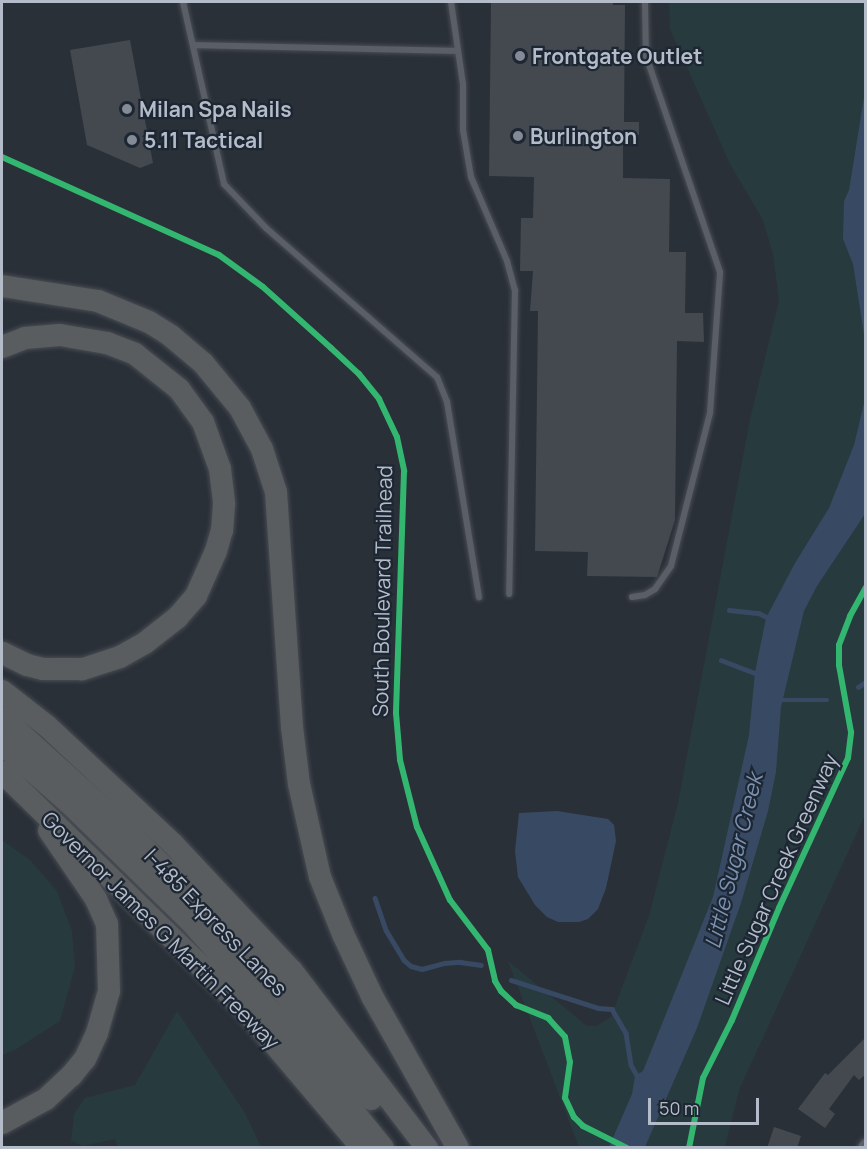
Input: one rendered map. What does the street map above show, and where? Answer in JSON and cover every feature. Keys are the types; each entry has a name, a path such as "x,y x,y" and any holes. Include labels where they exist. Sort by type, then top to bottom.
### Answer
{"highway":[{"path":"2,286 98,301 148,322 171,336 203,363 231,393 246,418 268,463 276,492 292,727 299,784 320,878 373,998 458,1148"},
{"path":"2,346 25,338 60,335 107,343 135,354 179,389 203,422 220,469 224,504 222,530 216,550 196,596 178,617 145,643 120,657 82,669 43,669 27,665 2,653"},
{"path":"2,691 47,726 173,844 292,971 427,1148"},
{"name":"I-485 Express Lanes","path":"2,717 128,831 229,932 282,991 409,1148"},
{"name":"I-485 Express Lanes","path":"2,744 69,803 191,922 294,1038 382,1148"},
{"name":"Governor James G Martin Freeway","path":"2,772 243,1007 362,1148"},
{"path":"2,1123 46,1099 72,1076 85,1059 97,1033 109,991 107,924 96,899 22,789"}],"lane":[{"path":"183,2 224,184 266,228 437,377 447,402 479,597"},
{"path":"451,2 464,84 463,130 471,177 507,261 515,290 509,594"},
{"path":"632,597 645,595 655,589 671,566 710,413 720,272 646,56 645,2"},
{"path":"193,45 458,51"}],"green space":[{"path":"669,2 865,2 865,815 739,1090 725,1147 579,1147 508,961 587,1026 597,1026 611,1017 649,916 678,803 750,419 779,301 773,254 763,220 730,164 670,29"},
{"path":"2,840 30,860 57,891 72,931 75,967 60,1021 15,1050 2,1055"},
{"path":"177,1011 245,1113 261,1147 118,1148 115,1139 84,1146 71,1141 74,1114 85,1098 135,1085"}],"water":[{"path":"865,91 865,341 853,264 843,239 844,201 849,190"},
{"name":"Little Sugar Creek","path":"865,399 865,514 817,586 804,611 781,707 776,772 768,811 741,903 697,1028 645,1147 609,1147 632,1094 635,1076 643,1071 713,897 749,735 755,672 766,618 795,563 829,508 854,445"},
{"path":"557,811 608,819 614,825 616,841 606,888 598,909 588,919 579,922 558,922 547,917 535,905 518,877 515,851 519,813"}],"building":[{"path":"491,2 613,2 613,5 625,5 624,122 639,122 639,135 623,135 623,178 670,179 669,252 686,252 685,313 703,313 704,342 677,341 675,520 657,577 587,576 588,552 535,551 538,311 530,311 533,271 520,271 521,218 533,218 534,177 489,176"},
{"path":"130,40 153,163 140,168 87,145 70,50"},
{"path":"866,1037 866,1074 859,1080 854,1075 829,1109 835,1114 825,1128 798,1109 825,1073 828,1075"},
{"path":"774,1127 801,1136 797,1148 767,1148"}],"waterway":[{"path":"729,610 759,613 772,620"},
{"path":"721,660 760,675"},
{"path":"858,687 866,682"},
{"path":"779,700 827,700"},
{"path":"375,898 386,930 404,960 411,966 422,969 444,963 460,962 481,965"},
{"path":"511,980 598,1008 612,1009 626,1033 631,1065 639,1079"}],"cycle path":[{"name":"South Boulevard Trailhead","path":"2,157 219,255 263,287 331,348 359,374 379,399 397,437 404,471 396,713 400,760 417,827 450,900 488,950 495,981 501,991 516,1005 548,1018 565,1037 570,1062 565,1098 574,1117 583,1126 627,1148"},
{"name":"Little Sugar Creek Greenway","path":"689,1148 703,1078 732,1020 779,908 848,758 851,732 839,665 839,645 850,616 866,587"}],"place":[{"name":"Frontgate Outlet","path":"520,56"},
{"name":"Milan Spa Nails","path":"127,109"},
{"name":"Burlington","path":"518,136"},
{"name":"5.11 Tactical","path":"132,140"}]}
